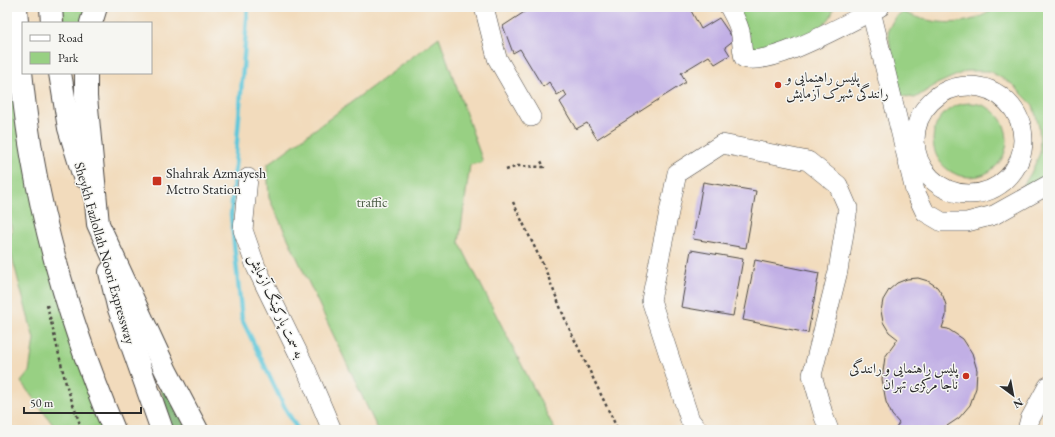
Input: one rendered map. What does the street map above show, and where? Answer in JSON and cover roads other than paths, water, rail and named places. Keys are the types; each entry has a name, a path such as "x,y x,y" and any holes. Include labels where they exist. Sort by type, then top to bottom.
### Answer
{"highway":[{"path":"16,7 22,66"},
{"path":"51,7 52,22"},
{"path":"91,22 96,7"},
{"path":"23,74 28,125 41,199 58,266 84,354 114,430"},
{"name":"Sheykh Fazlollah Noori Expressway","path":"60,74 69,128 98,224 118,306 162,430"},
{"path":"86,74 86,97 98,224 166,371 197,430"}],"lane":[{"path":"484,7 496,58 532,117"},
{"path":"729,7 737,21 744,58 751,61 769,57 795,48 865,10 912,157 915,191 925,212 942,222 967,222 994,214 1048,185"},
{"path":"963,86 982,87 999,95 1013,108 1021,123 1024,140 1018,161 1013,171 1001,184 986,192 970,194 953,192 938,184 912,157 920,119 930,103 945,92 963,86"},
{"path":"698,430 690,420 652,300 677,173 722,144 808,161 838,185 848,208 838,271 812,375 829,430"},
{"name":"به سمت پارکینگ آزمایش","path":"248,178 244,230 256,267 306,369 332,430"},
{"path":"1027,430 1030,419 1048,386"}],"waterway":[{"path":"248,7 231,215 242,319 285,408 298,430"}],"place":[{"name":"پلیس راهنمایی و رانندگی شهرک آزمایش","path":"778,85"},
{"name":"Shahrak Azmayesh Metro Station","path":"157,181"},
{"name":"پلیس راهنمایی و رانندگی ناجا مرکزی تهران","path":"966,376"}],"park label":[{"name":"traffic","path":"372,202"}]}
